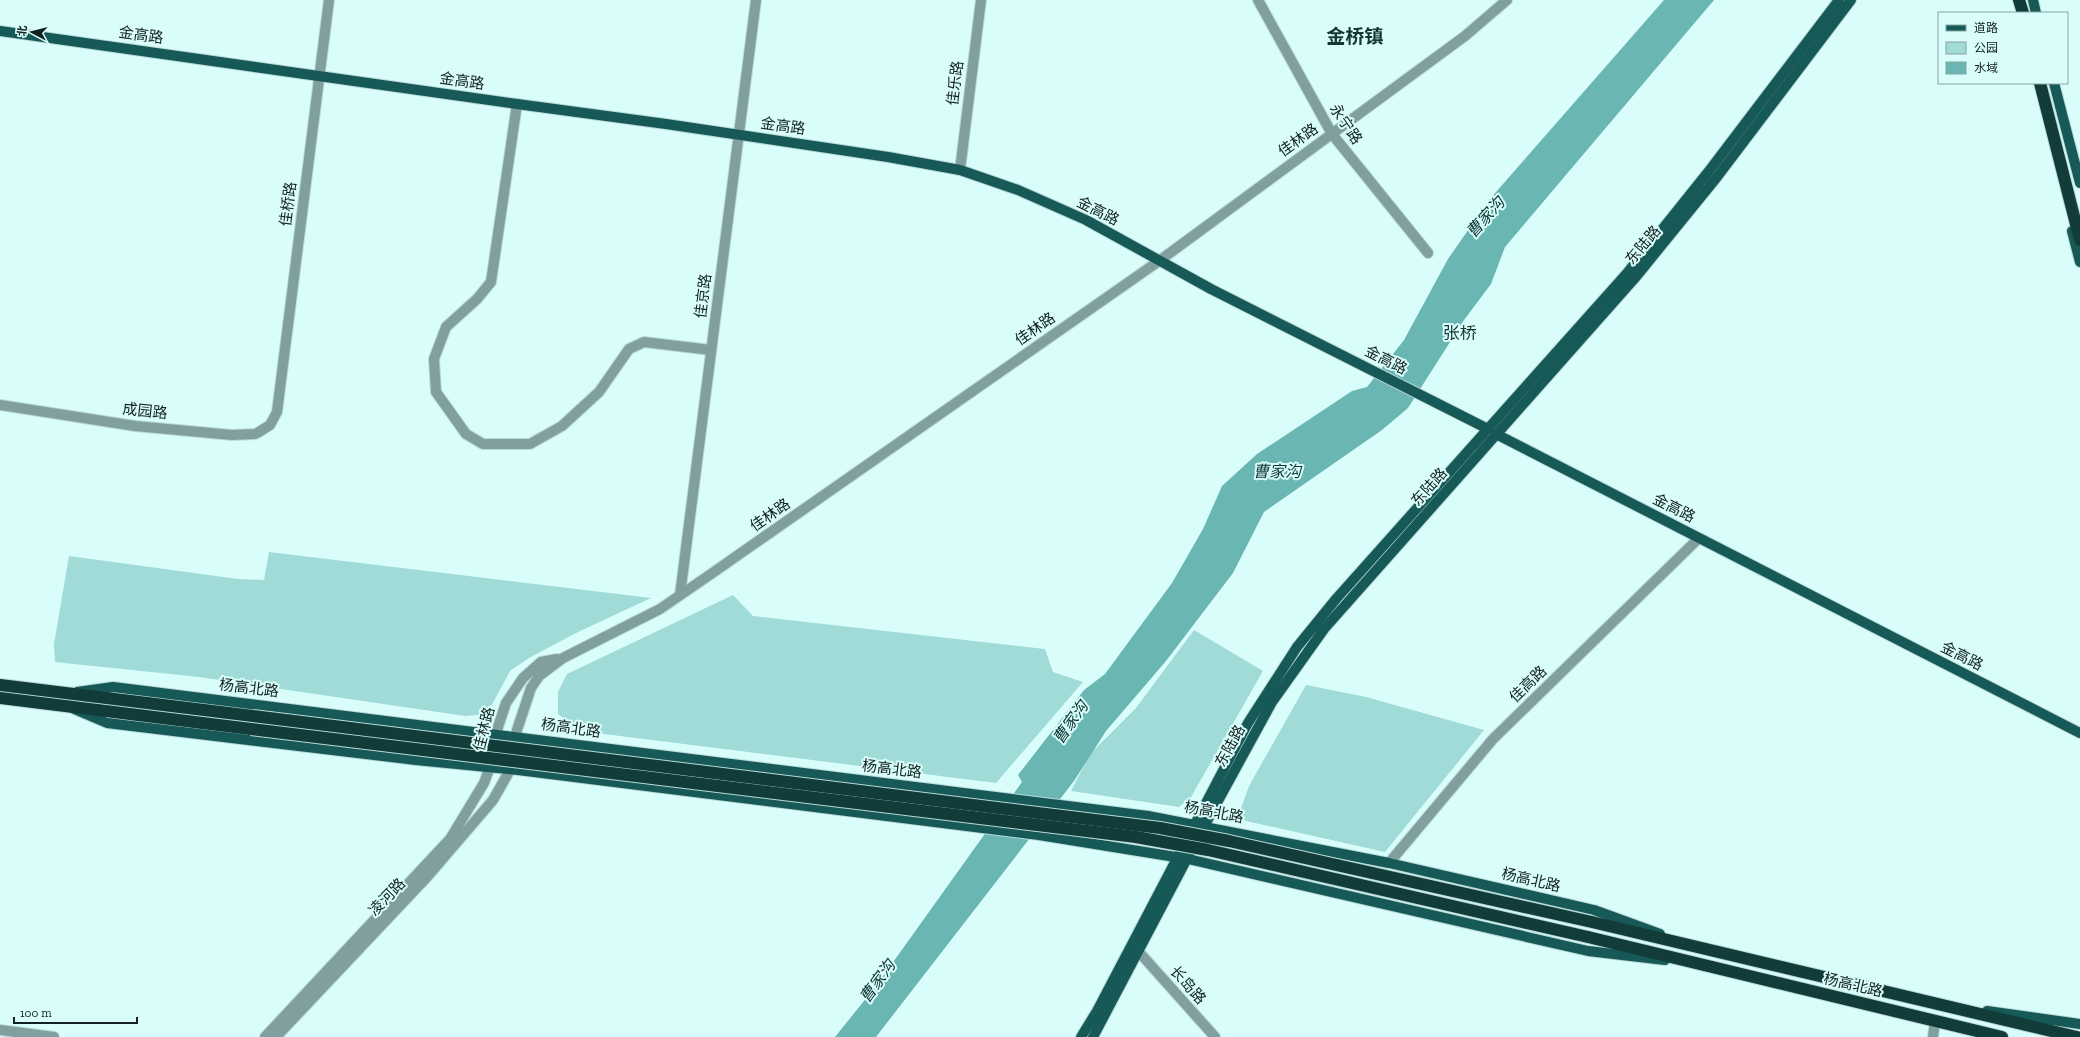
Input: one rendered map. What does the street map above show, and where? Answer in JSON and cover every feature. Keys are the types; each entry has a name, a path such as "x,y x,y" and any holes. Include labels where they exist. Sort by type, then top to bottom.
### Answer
{"highway":[{"path":"2019,0 2023,12"},
{"path":"2027,0 2030,12"},
{"path":"2040,84 2080,240"},
{"path":"2048,84 2080,212"},
{"name":"杨高北路","path":"0,685 1160,828 1228,841 1592,922 2077,1037"},
{"name":"杨高北路","path":"0,698 251,730 1136,837 1231,855 1588,937 2002,1037"}],"main road":[{"name":"东陆路","path":"1081,1037 1097,1011 1177,857 1199,825 1257,728 1305,653 1343,606 1672,218 1838,0"},
{"name":"东陆路","path":"1492,432 1589,331 1680,224 1851,0"},
{"path":"2014,0 2017,12"},
{"path":"2033,0 2036,12"},
{"name":"金高路","path":"0,30 320,77 666,124 888,157 960,170 1018,190 1086,220 1211,289 1365,366 2080,733"},
{"path":"2036,84 2080,262"},
{"path":"2054,84 2080,183"},
{"name":"杨高北路","path":"68,693 113,687 496,736 516,737 1148,816 1389,863 1594,910 1700,948"},
{"name":"杨高北路","path":"67,706 106,723 490,767 970,825 1039,835 1188,859 1588,950 1696,964"},
{"name":"东陆路","path":"1093,1037 1188,859 1199,825"},
{"name":"杨高北路","path":"1939,1004 2080,1024"}],"street":[{"name":"佳桥路","path":"277,412 330,0"},
{"name":"佳京路","path":"684,593 741,136 756,0"},
{"name":"佳乐路","path":"960,170 981,0"},
{"name":"永宁路","path":"1258,0 1332,134 1428,253"},
{"name":"佳林路","path":"510,770 516,737 531,688 539,676 563,658 660,609 684,593 1159,260 1465,36 1508,0"},
{"path":"517,104 492,282 477,299 446,327 434,359 436,392 466,434 483,444 530,444 562,426 599,392 629,349 644,342 711,350"},
{"name":"佳京路","path":"684,593 711,350 741,136"},
{"name":"成园路","path":"0,405 135,426 239,435 255,434 265,429 270,425 277,412"},
{"name":"佳高路","path":"1389,863 1493,739 1700,538"},
{"name":"佳林路","path":"490,767 496,736 506,702 523,678 542,662 563,658"},
{"name":"凌河路","path":"265,1037 450,839 484,783 490,767"},
{"name":"凌河路","path":"276,1037 457,844 493,800 510,770"},
{"name":"长岛路","path":"1139,952 1215,1037"},
{"path":"1933,1037 1935,1021"},
{"path":"288,1024 288,1037"},
{"path":"0,1030 54,1037"}],"green space":[{"path":"269,552 651,598 578,632 529,658 510,671 487,714 465,716 199,677 55,662 54,644 69,556 238,579 264,580"},
{"path":"733,595 753,616 1045,649 1053,672 1083,682 996,783 604,734 578,729 558,714 558,692 567,674"},
{"path":"1194,630 1263,671 1191,797 1179,807 1071,791 1090,754 1136,708"},
{"path":"1306,685 1366,697 1484,730 1385,852 1246,821 1238,817 1249,786"}],"water":[{"name":"曹家沟","path":"1664,0 1714,0 1505,247 1491,284 1464,320 1408,408 1382,430 1264,512 1233,573 1166,661 1106,731 1074,781 876,1037 835,1037 876,986 1022,782 1018,775 1084,690 1105,674 1172,583 1203,529 1222,486 1257,454 1352,391 1367,387 1404,340 1448,259 1489,200"}],"district":[{"name":"金桥镇","path":"1355,36"},
{"name":"张桥","path":"1460,333"}]}
